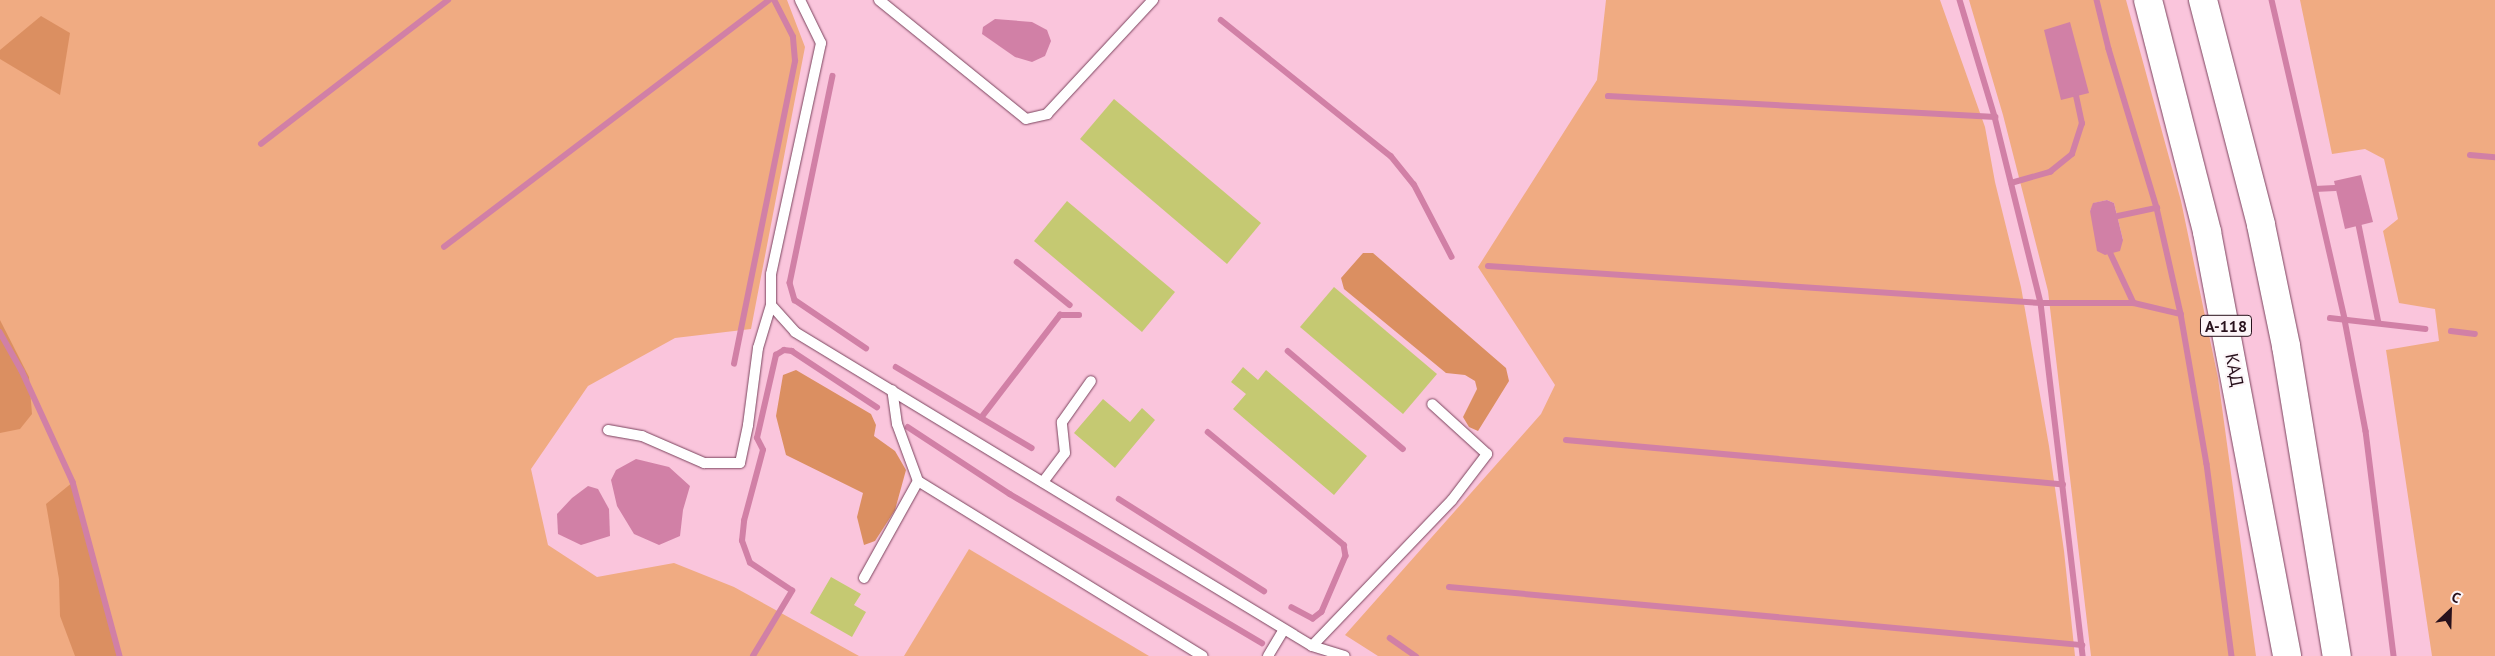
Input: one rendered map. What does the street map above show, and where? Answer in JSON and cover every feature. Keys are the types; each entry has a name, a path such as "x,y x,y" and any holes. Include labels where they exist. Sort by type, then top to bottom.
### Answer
{"highway":[{"name":"КАД","path":"2148,0 2207,232 2287,656"},
{"path":"2203,0 2261,225 2284,337 2337,656"}],"lane":[{"path":"608,430 642,436 704,463 740,463 748,424 758,348 771,305 771,274 821,43 800,0"},
{"path":"879,0 1026,119 1047,114 1153,0"},
{"path":"771,305 795,332 1312,646 1345,656"},
{"path":"1043,482 1065,453 1062,422 1091,381"},
{"path":"892,390 897,424 918,481 1203,656"},
{"path":"1312,646 1452,500 1487,454 1432,404"},
{"path":"864,578 918,481"},
{"path":"1268,656 1284,628"}],"shaded area":[{"path":"0,0 787,0 805,47 751,329 675,338 588,386 531,469 548,545 597,577 674,563 734,587 859,656 0,656"},
{"path":"1606,0 1940,0 1985,127 1995,182 2021,287 2049,446 2064,551 2075,656 1378,656 1345,635 1541,414 1555,385 1478,267 1597,80"},
{"path":"1969,0 2126,0 2181,201 2218,378 2256,656 2091,656 2048,291 2003,115","holes":["2107,200 2114,203 2123,240 2090,211 2094,203"]},
{"path":"2300,0 2495,0 2495,656 2432,656 2386,350 2439,341 2435,309 2399,303 2383,231 2398,219 2384,159 2365,149 2332,154"},
{"path":"41,16 70,33 60,95 0,59 0,50"},
{"path":"995,19 1032,22 1047,30 1051,41 1045,56 1032,62 1015,57 982,34 983,27"},
{"path":"2070,22 2089,93 2061,100 2044,30"},
{"path":"2361,175 2373,222 2345,229 2334,181"},
{"path":"2107,200 2114,203 2123,240 2120,251 2105,255 2097,251 2090,211 2093,203"},
{"path":"1363,253 1373,253 1506,368 1509,381 1478,431 1469,427 1463,417 1477,389 1475,381 1465,375 1446,373 1344,289 1341,278"},
{"path":"0,320 29,377 32,414 20,429 0,433"},
{"path":"796,370 871,414 876,425 874,436 895,451 906,470 895,510 875,541 864,545 857,517 863,493 786,455 776,416 783,375"},
{"path":"636,459 669,467 690,486 683,510 680,536 659,545 634,534 617,506 611,480 616,470"},
{"path":"73,482 120,656 75,656 60,616 59,579 46,504"},
{"path":"588,486 598,489 609,509 610,536 581,545 558,534 557,514 572,498"},
{"path":"969,549 1149,656 904,656"}],"building":[{"path":"1114,99 1261,223 1227,264 1080,139"},
{"path":"1067,201 1175,292 1142,332 1034,241"},
{"path":"1334,287 1437,374 1403,414 1300,327"},
{"path":"1243,367 1258,380 1266,370 1367,456 1334,495 1233,409 1246,394 1231,382"},
{"path":"1103,399 1130,422 1142,408 1155,420 1115,468 1074,433"},
{"path":"831,577 861,594 854,605 866,612 852,637 810,613"}],"waterway":[{"path":"261,144 448,0"},
{"path":"444,247 769,0"},
{"path":"734,364 795,61 793,37 774,0"},
{"path":"1960,0 1995,117 2041,303 2083,656"},
{"path":"2097,0 2109,49 2157,208 2181,314 2207,464 2232,656"},
{"path":"2272,0 2345,320 2366,431 2394,656"},
{"path":"1221,20 1391,156 1414,184 1452,257"},
{"path":"833,76 790,283 795,300 866,348"},
{"path":"1608,96 1995,117"},
{"path":"2011,183 2050,172 2072,154 2082,124 2076,96"},
{"path":"2470,155 2495,157"},
{"path":"2315,189 2335,188"},
{"path":"2118,216 2157,208"},
{"path":"2359,225 2379,323"},
{"path":"2111,254 2134,303"},
{"path":"1017,262 1070,305"},
{"path":"1488,266 2041,303 2134,303 2181,314"},
{"path":"981,418 1060,315 1079,315"},
{"path":"2330,318 2425,329"},
{"path":"2451,331 2475,334"},
{"path":"0,332 22,371 73,482 120,656"},
{"path":"753,656 792,591 750,563 742,541 744,521 763,450 757,438 776,355 784,350 792,351 877,407"},
{"path":"1288,351 1403,449"},
{"path":"896,367 1032,448"},
{"path":"908,427 1010,494 1262,643"},
{"path":"1208,432 1344,545 1346,556 1322,612 1313,619 1292,608"},
{"path":"1566,440 2063,484"},
{"path":"1119,499 1264,591"},
{"path":"1449,587 2082,645"},
{"path":"1390,638 1416,656"}]}
